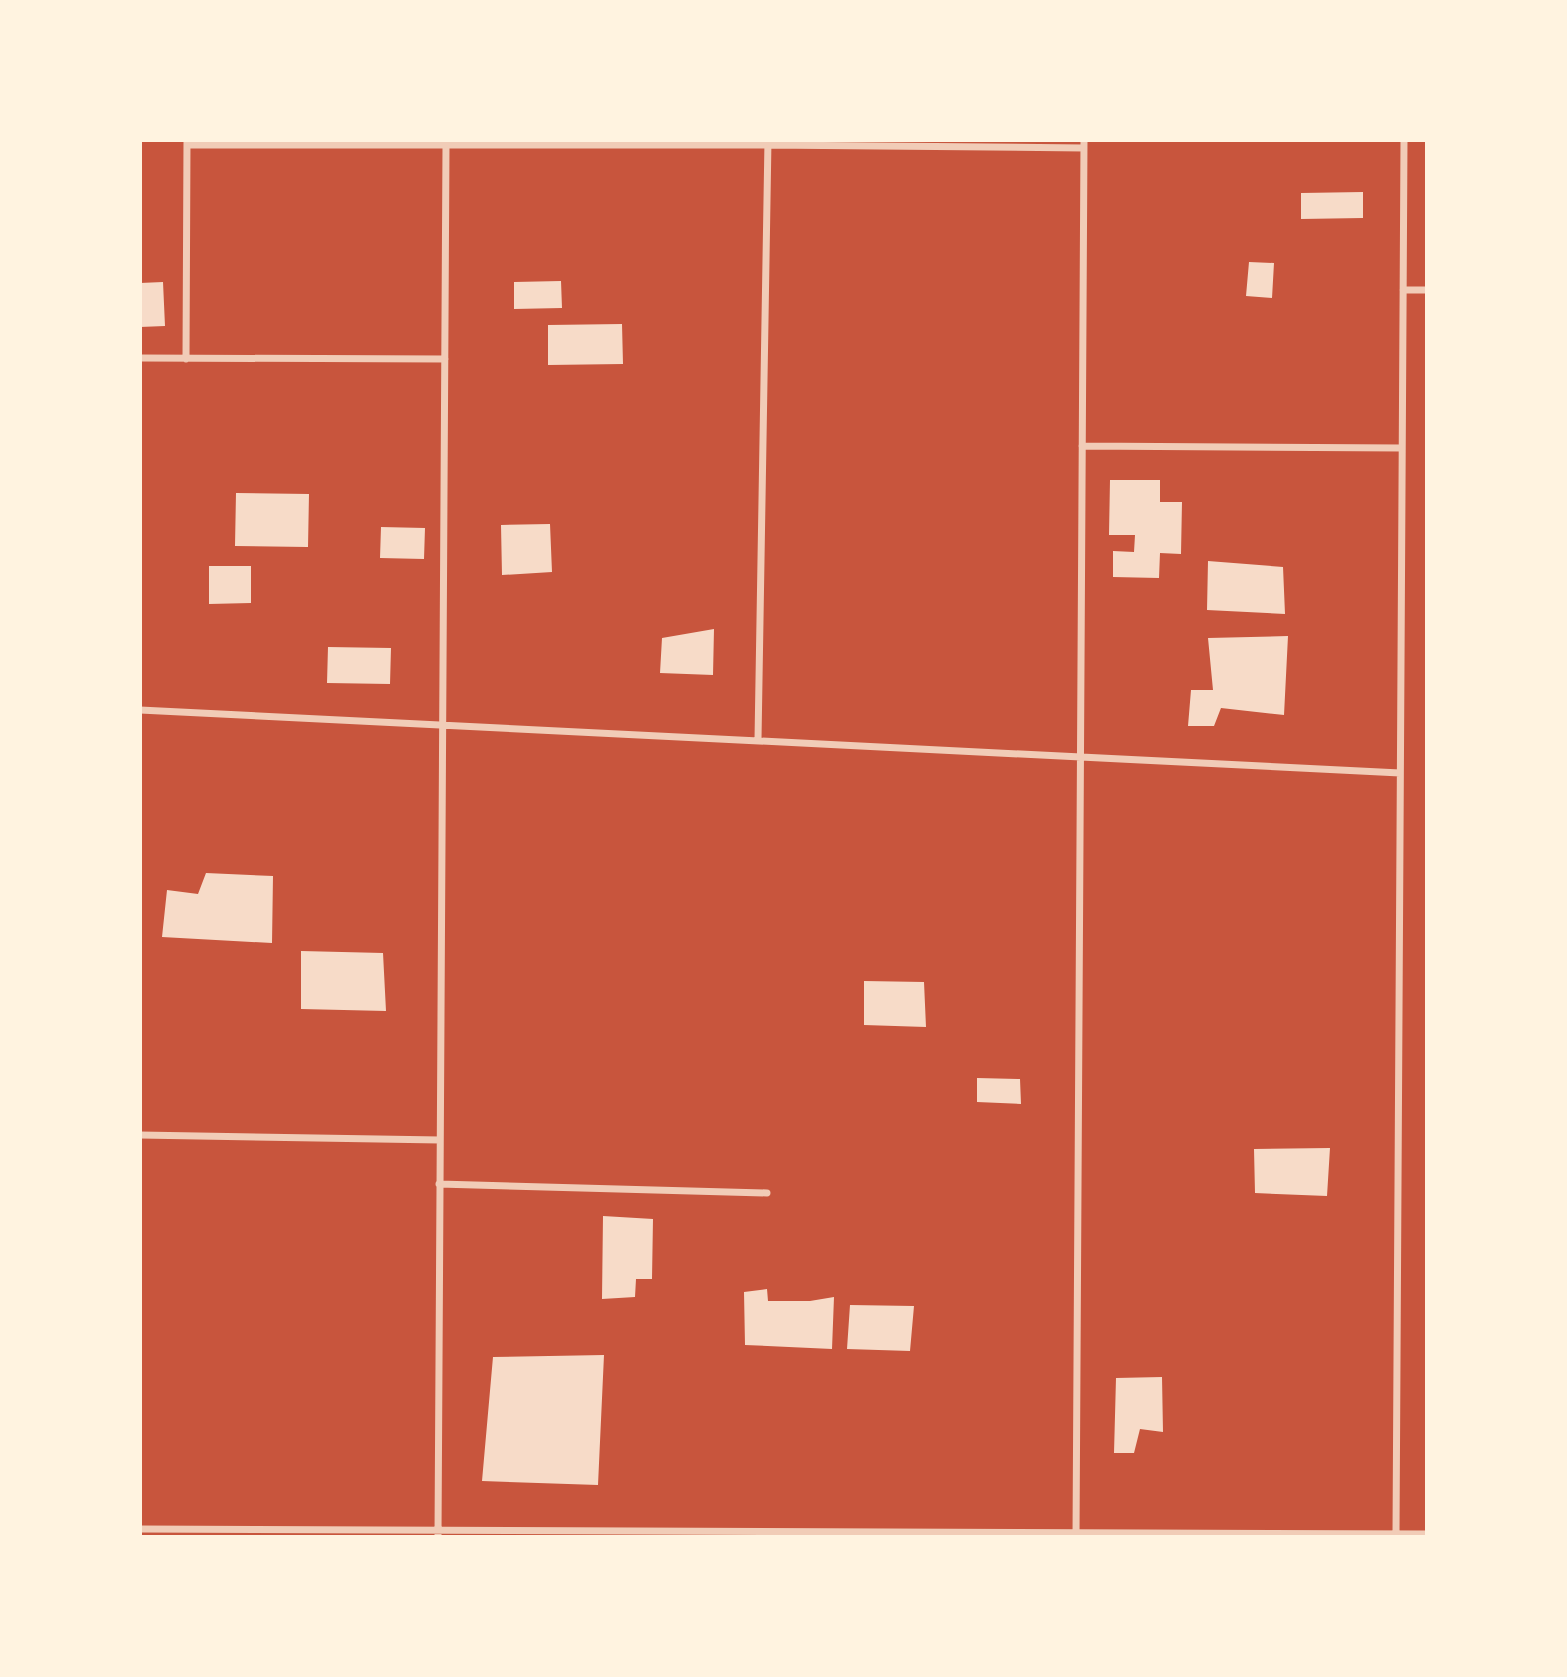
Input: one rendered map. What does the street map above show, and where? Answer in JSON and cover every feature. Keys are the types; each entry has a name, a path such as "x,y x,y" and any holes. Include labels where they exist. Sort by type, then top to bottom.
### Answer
{"street":[{"path":"1396,1534 1404,140"},
{"path":"186,359 187,143 446,146 1084,144 1076,1534"},
{"path":"758,740 768,143"},
{"path":"438,1534 446,146"},
{"path":"1403,290 1427,290"},
{"path":"140,358 445,359"},
{"path":"1082,446 1402,448"},
{"path":"140,710 1400,773"},
{"path":"140,1135 440,1140"},
{"path":"439,1184 767,1194"},
{"path":"140,1529 438,1534 1427,1534"}],"building":[{"path":"1363,192 1363,218 1301,219 1301,193"},
{"path":"1249,262 1274,263 1272,298 1246,296"},
{"path":"561,281 562,308 514,309 514,282"},
{"path":"163,282 165,326 140,327 140,283"},
{"path":"622,324 623,364 548,365 548,325"},
{"path":"1110,480 1160,480 1160,502 1182,502 1181,554 1160,553 1159,578 1113,577 1113,551 1134,552 1135,535 1109,535"},
{"path":"236,493 309,494 308,547 235,546"},
{"path":"550,524 552,572 502,575 501,525"},
{"path":"381,527 425,528 424,559 380,558"},
{"path":"1208,561 1283,567 1285,614 1207,610"},
{"path":"209,566 251,566 251,603 209,604"},
{"path":"714,629 713,675 660,673 662,638"},
{"path":"1288,636 1284,715 1221,708 1214,726 1188,726 1191,690 1213,690 1208,638"},
{"path":"328,647 391,648 390,684 327,683"},
{"path":"206,873 273,876 272,943 162,937 167,890 198,894"},
{"path":"301,951 383,953 386,1011 301,1009"},
{"path":"864,981 924,982 926,1027 864,1025"},
{"path":"977,1078 1020,1079 1021,1104 977,1102"},
{"path":"1330,1148 1327,1196 1255,1193 1254,1149"},
{"path":"603,1216 653,1219 652,1279 636,1279 635,1297 602,1299"},
{"path":"767,1289 768,1301 810,1301 834,1297 832,1349 745,1345 744,1292"},
{"path":"850,1305 914,1306 910,1351 847,1349"},
{"path":"604,1355 598,1485 482,1481 493,1357"},
{"path":"1162,1377 1163,1432 1140,1429 1134,1453 1114,1453 1116,1378"}]}
